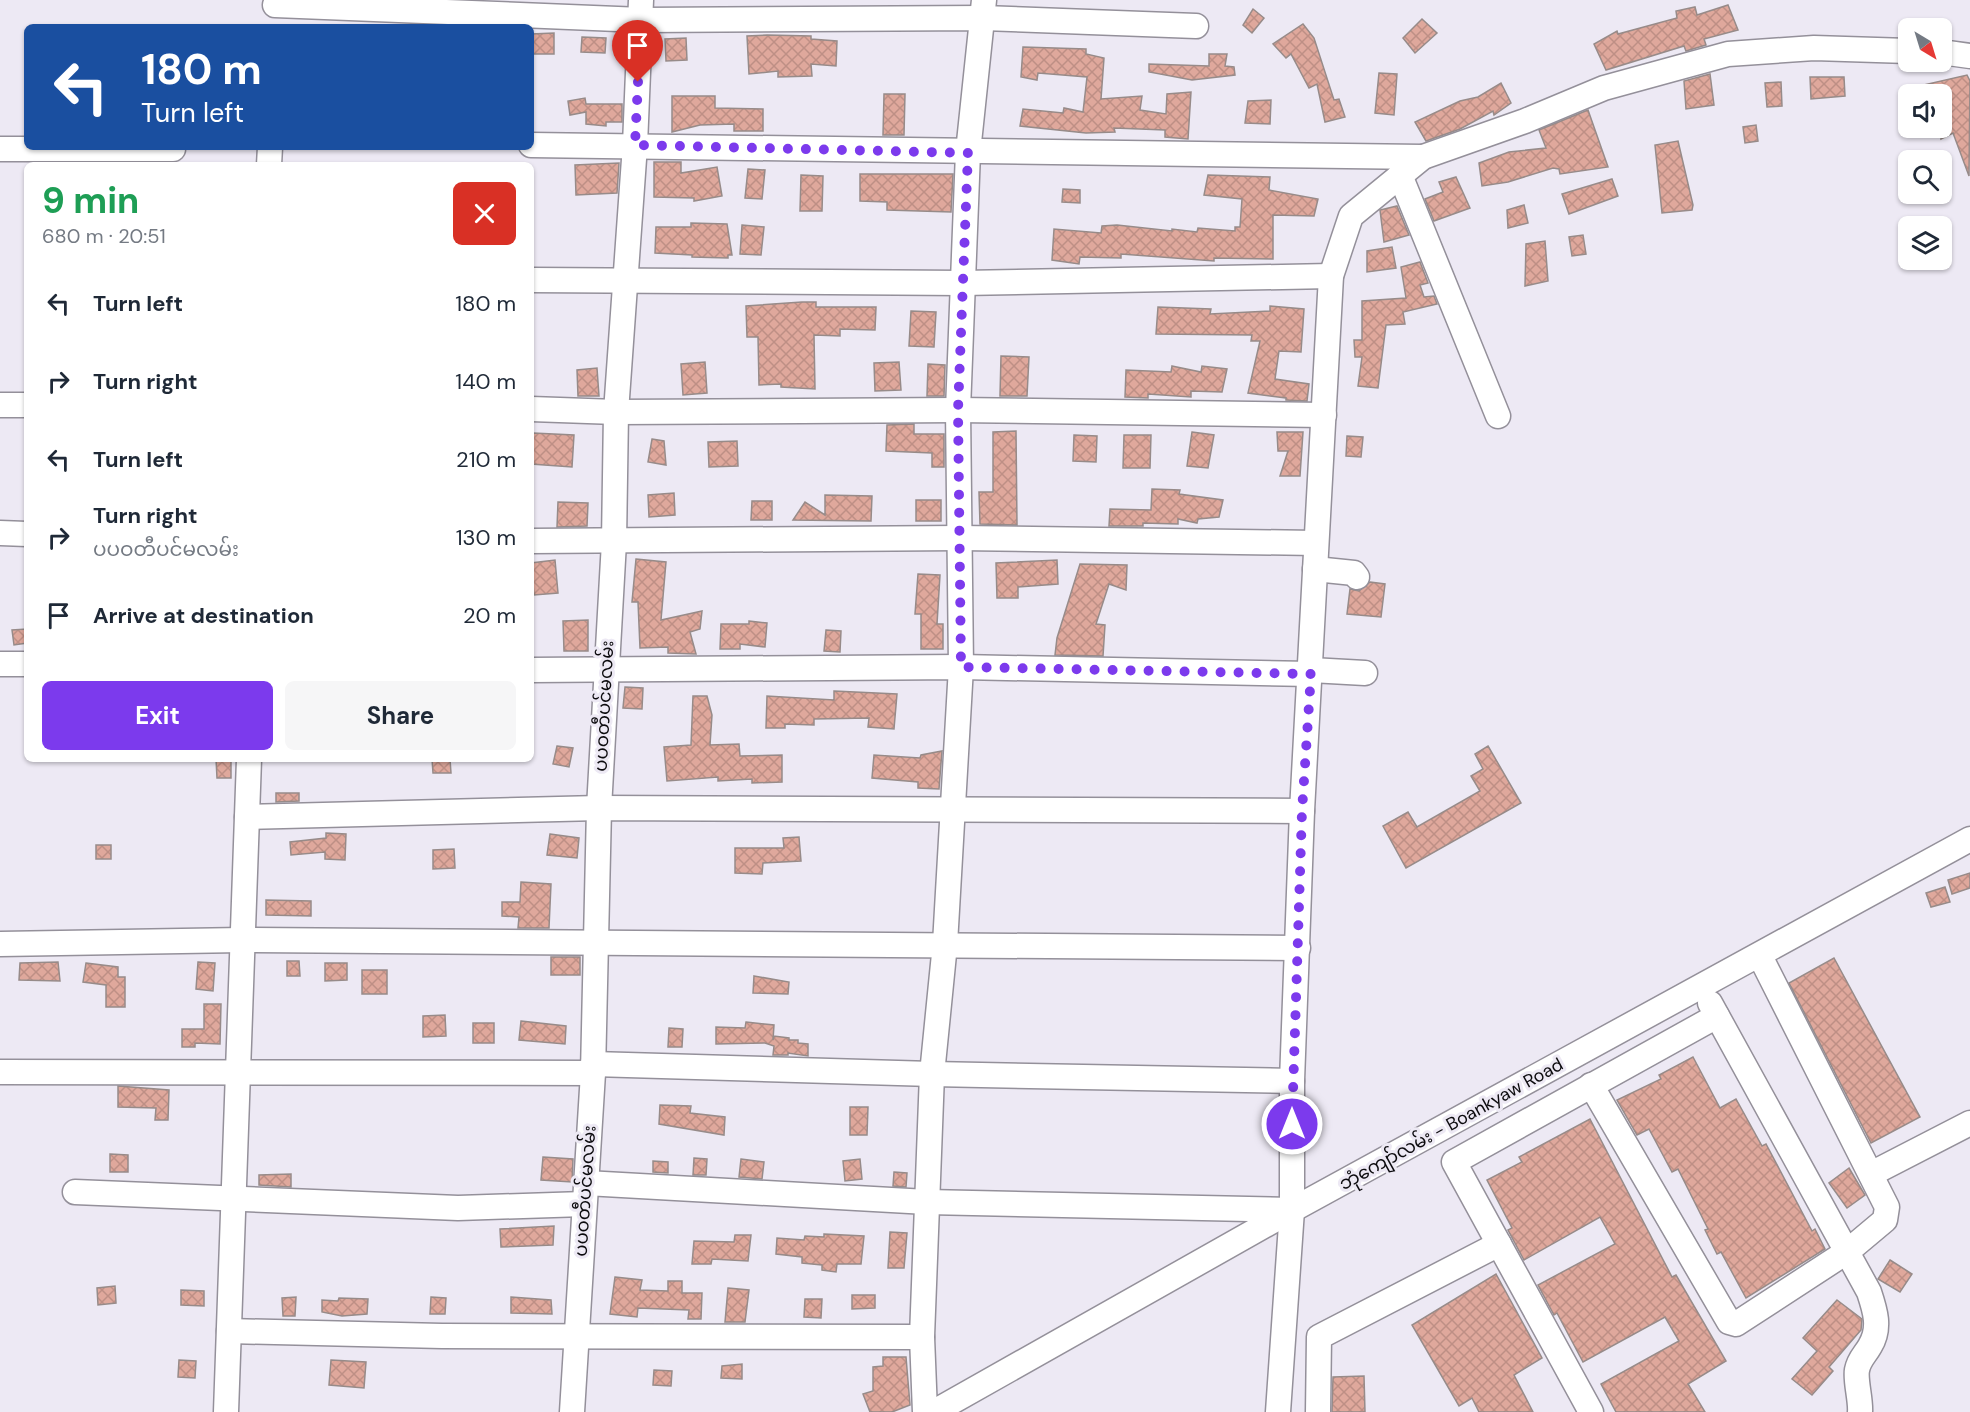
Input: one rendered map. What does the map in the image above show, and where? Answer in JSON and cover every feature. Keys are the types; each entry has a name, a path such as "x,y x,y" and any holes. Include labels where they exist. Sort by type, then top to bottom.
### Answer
{"street":[{"path":"925,1412 922,1337 932,1074 945,944 961,667 958,410 968,153 984,9"},
{"path":"275,11 984,9 1196,26"},
{"name":"ပပဝတီပင်မလမ်း","path":"572,1412 593,1069 599,808 604,671 614,542 616,412 642,10"},
{"path":"1278,1412 1292,1210 1292,1081 1302,811 1323,415 1332,276 1351,216 1423,157 1525,121 1604,88 1728,54 1814,48 1898,51"},
{"path":"1952,54 1970,56"},
{"path":"534,145 635,145 968,153 1423,157"},
{"path":"0,148 24,148"},
{"path":"1400,174 1498,417"},
{"path":"534,280 963,283 1332,276"},
{"path":"0,405 24,405"},
{"path":"534,409 616,412 958,410 1323,415"},
{"path":"0,533 24,534"},
{"path":"534,541 959,538 1316,543"},
{"path":"1315,569 1354,573 1357,577"},
{"path":"0,664 24,664"},
{"path":"534,670 961,667 1365,673"},
{"path":"226,1412 249,762"},
{"path":"247,817 599,808 1302,811"},
{"name":"ဘုံကျော်လမ်း - Boankyaw Road","path":"934,1412 1292,1210 1760,956 1970,839"},
{"path":"0,944 242,940 1298,948"},
{"path":"1591,1086 1730,1322 1736,1324 1848,1251 1887,1216 1887,1207 1760,956"},
{"path":"1702,987 1848,1251 1875,1311 1877,1330 1870,1346 1860,1359 1856,1374 1861,1392 1860,1412"},
{"path":"1454,1162 1717,1016"},
{"path":"0,1072 593,1069 1292,1081"},
{"path":"1871,1174 1970,1123"},
{"path":"1438,1131 1591,1412"},
{"path":"75,1192 458,1208 585,1193 1292,1210"},
{"path":"1283,1337 1319,1337 1499,1244"},
{"path":"229,1331 442,1336 922,1337"},
{"path":"1318,1412 1319,1337"}],"building":[{"path":"1728,5 1738,30 1704,39 1706,45 1686,51 1684,46 1606,70 1594,44 1617,31 1618,34 1677,18 1676,11 1695,7 1697,15"},
{"path":"1253,9 1264,18 1252,33 1243,25"},
{"path":"1422,19 1437,33 1415,53 1403,38"},
{"path":"1303,24 1314,38 1334,100 1339,99 1345,117 1325,122 1317,84 1309,88 1291,54 1286,58 1273,44"},
{"path":"554,33 554,54 534,54 534,34"},
{"path":"747,36 811,36 811,39 837,41 836,66 811,64 812,76 778,77 778,71 749,74"},
{"path":"582,37 606,38 605,53 581,52"},
{"path":"686,38 687,60 666,61 665,39"},
{"path":"1023,47 1086,49 1086,54 1104,58 1101,99 1142,96 1140,110 1166,114 1167,94 1191,92 1188,139 1165,137 1165,130 1114,128 1115,132 1086,133 1020,126 1023,109 1063,113 1064,108 1083,112 1087,77 1038,73 1037,80 1021,77"},
{"path":"1209,54 1227,54 1225,66 1234,67 1235,75 1192,80 1149,72 1149,64 1209,66"},
{"path":"1379,73 1397,74 1394,115 1375,113"},
{"path":"1710,74 1714,105 1686,109 1684,81"},
{"path":"1967,75 1970,81 1969,176 1952,134 1952,84 1928,84"},
{"path":"1810,77 1844,77 1845,96 1811,99"},
{"path":"1781,82 1782,106 1767,107 1765,83"},
{"path":"1501,83 1511,103 1494,115 1493,111 1460,129 1426,141 1415,122 1460,101 1478,97"},
{"path":"884,94 905,94 904,135 883,135"},
{"path":"672,96 715,96 715,108 763,109 763,131 734,131 734,124 700,125 672,132"},
{"path":"585,98 586,104 622,104 622,122 606,122 606,126 586,124 586,112 570,115 568,101"},
{"path":"1271,100 1270,124 1245,123 1248,101"},
{"path":"1588,110 1608,167 1560,174 1559,169 1553,168 1508,182 1482,186 1479,163 1509,152 1546,148 1539,130"},
{"path":"1756,125 1758,141 1745,143 1743,127"},
{"path":"1678,141 1693,205 1692,210 1662,213 1655,145"},
{"path":"654,162 681,162 681,173 717,167 722,196 694,201 694,198 654,197"},
{"path":"619,163 617,193 576,195 575,165"},
{"path":"748,169 765,170 762,199 745,198"},
{"path":"860,174 953,174 951,212 887,210 887,202 860,201"},
{"path":"801,175 823,176 822,211 800,211"},
{"path":"1208,175 1270,177 1269,190 1318,199 1314,216 1273,215 1273,259 1214,258 1214,261 1121,254 1121,258 1080,257 1079,264 1052,260 1054,229 1101,233 1102,226 1117,225 1172,231 1172,229 1197,232 1198,228 1235,231 1235,227 1240,227 1242,199 1204,195"},
{"path":"1456,177 1470,208 1434,221 1425,199 1443,192 1439,182"},
{"path":"1612,179 1618,196 1569,214 1562,194"},
{"path":"1063,189 1080,190 1080,203 1062,202"},
{"path":"1524,205 1528,223 1508,228 1507,210"},
{"path":"1397,206 1409,235 1384,242 1380,210"},
{"path":"691,223 727,224 732,255 728,255 728,258 655,253 656,227 691,227"},
{"path":"742,225 764,227 761,255 740,254"},
{"path":"1583,235 1586,254 1572,256 1569,237"},
{"path":"1545,241 1548,281 1525,286 1526,244"},
{"path":"1392,247 1396,268 1367,272 1367,251"},
{"path":"1420,262 1428,283 1420,285 1424,297 1434,296 1437,304 1403,312 1405,324 1386,325 1378,388 1358,386 1362,357 1355,357 1354,340 1362,340 1362,301 1406,298 1401,267"},
{"path":"816,302 816,307 876,307 875,330 840,329 840,336 814,335 815,389 781,387 781,384 759,385 758,337 747,337 746,306"},
{"path":"1270,306 1304,309 1301,352 1279,351 1275,379 1309,384 1307,401 1286,400 1286,398 1248,393 1260,341 1251,341 1252,335 1156,334 1158,307 1211,309 1210,314 1270,311"},
{"path":"911,311 936,312 934,347 909,346"},
{"path":"1001,356 1029,357 1027,396 1000,396"},
{"path":"705,362 707,393 683,395 681,364"},
{"path":"899,362 901,390 875,391 874,363"},
{"path":"928,364 945,365 944,396 927,396"},
{"path":"1172,366 1201,372 1202,366 1227,369 1222,392 1191,391 1191,397 1148,394 1148,398 1125,397 1126,370 1171,372"},
{"path":"597,368 599,396 578,396 577,370"},
{"path":"914,424 914,434 944,434 944,467 932,467 932,453 886,451 887,425"},
{"path":"1016,431 1017,525 980,524 979,492 993,492 993,432"},
{"path":"1192,432 1214,435 1208,468 1187,466"},
{"path":"1277,432 1303,432 1300,476 1280,476 1288,451 1278,451"},
{"path":"534,433 574,435 572,467 534,464"},
{"path":"1074,435 1097,436 1096,462 1073,461"},
{"path":"1124,435 1151,435 1150,468 1123,468"},
{"path":"1347,436 1363,437 1361,457 1346,456"},
{"path":"652,439 664,441 666,465 648,462"},
{"path":"737,441 738,466 709,467 708,442"},
{"path":"1152,489 1180,490 1179,494 1223,500 1219,517 1198,519 1197,523 1178,519 1178,524 1143,523 1143,526 1109,526 1110,509 1151,510"},
{"path":"674,493 675,515 649,517 648,495"},
{"path":"825,495 872,496 871,521 793,520 805,502 825,515"},
{"path":"916,500 941,500 941,521 916,521"},
{"path":"752,501 772,501 772,520 751,520"},
{"path":"558,502 588,503 587,526 557,527"},
{"path":"636,559 666,562 661,620 702,611 700,629 690,632 696,654 668,653 668,647 640,648 638,602 632,602"},
{"path":"555,560 558,593 534,595 534,563"},
{"path":"1057,560 1058,584 1018,587 1018,598 997,598 996,563"},
{"path":"1080,564 1127,565 1126,590 1109,584 1096,624 1105,625 1103,656 1055,655 1057,638"},
{"path":"918,574 940,575 937,624 943,624 943,649 921,649 921,614 915,614"},
{"path":"1370,582 1385,584 1381,617 1347,614 1350,589 1359,591"},
{"path":"588,620 588,651 564,651 563,621"},
{"path":"749,621 767,623 765,647 740,644 740,649 720,649 721,624 749,624"},
{"path":"24,629 24,643 14,645 12,630"},
{"path":"826,630 841,631 840,652 824,651"},
{"path":"625,687 643,688 642,709 623,708"},
{"path":"834,691 897,694 894,729 868,727 869,718 814,719 814,725 785,724 785,728 766,728 767,696 834,700"},
{"path":"693,696 707,696 712,715 710,745 739,744 740,756 782,755 782,782 752,783 752,779 718,781 718,777 667,781 664,747 691,745"},
{"path":"557,746 573,748 569,767 553,764"},
{"path":"1488,746 1521,803 1406,868 1383,826 1408,812 1417,827 1480,791 1471,776 1483,769 1475,754"},
{"path":"942,751 939,789 918,788 918,782 872,778 874,755 920,758 921,755"},
{"path":"216,762 231,762 231,778 217,778"},
{"path":"432,762 450,762 451,773 433,773"},
{"path":"276,793 299,793 299,801 276,802"},
{"path":"326,833 346,834 345,860 325,859 325,852 291,855 290,842 326,838"},
{"path":"550,834 579,838 577,858 547,855"},
{"path":"799,837 801,861 763,863 762,874 735,873 735,848 784,848 783,838"},
{"path":"96,845 111,845 111,859 96,859"},
{"path":"454,849 455,868 433,869 433,850"},
{"path":"1970,873 1970,888 1952,894 1948,880"},
{"path":"521,882 551,884 549,928 518,928 519,917 502,916 502,902 520,902"},
{"path":"1945,887 1950,902 1931,907 1926,893"},
{"path":"266,900 311,901 311,916 266,915"},
{"path":"551,957 580,957 580,975 551,975"},
{"path":"1834,958 1920,1117 1871,1143 1789,983"},
{"path":"287,961 299,961 300,976 287,976"},
{"path":"58,962 60,981 19,980 20,963"},
{"path":"198,962 215,963 213,991 196,989"},
{"path":"86,963 118,967 118,977 125,977 125,1007 106,1007 106,985 83,982"},
{"path":"325,963 347,963 347,980 325,981"},
{"path":"362,970 387,970 387,994 362,994"},
{"path":"754,976 789,982 788,994 753,993"},
{"path":"204,1004 221,1004 220,1044 195,1043 195,1047 182,1047 182,1029 204,1029"},
{"path":"445,1015 446,1036 423,1037 423,1016"},
{"path":"521,1021 566,1026 565,1044 519,1040"},
{"path":"746,1022 774,1025 773,1040 774,1036 808,1044 808,1056 788,1053 788,1055 773,1055 774,1046 765,1043 716,1044 716,1027 745,1028"},
{"path":"473,1023 494,1023 494,1043 473,1043"},
{"path":"669,1028 683,1029 682,1047 668,1047"},
{"path":"1693,1057 1720,1108 1736,1099 1762,1146 1766,1144 1812,1231 1815,1229 1825,1249 1746,1298 1721,1252 1717,1254 1705,1230 1708,1229 1678,1169 1672,1172 1649,1129 1637,1135 1617,1100 1661,1079 1659,1075"},
{"path":"118,1086 169,1090 168,1120 155,1120 156,1108 118,1107"},
{"path":"660,1105 691,1106 690,1113 725,1117 724,1135 659,1124"},
{"path":"850,1107 868,1107 867,1135 850,1135"},
{"path":"1590,1119 1672,1277 1676,1275 1726,1361 1688,1384 1705,1412 1616,1412 1601,1384 1679,1341 1665,1317 1583,1362 1557,1313 1554,1315 1538,1285 1615,1244 1600,1217 1524,1260 1508,1230 1512,1228 1487,1180 1522,1162 1519,1157"},
{"path":"110,1154 128,1155 128,1172 110,1172"},
{"path":"543,1157 573,1159 572,1182 541,1180"},
{"path":"694,1158 707,1159 706,1175 693,1175"},
{"path":"741,1159 764,1162 762,1179 739,1177"},
{"path":"860,1159 862,1179 845,1181 843,1161"},
{"path":"653,1161 668,1162 668,1173 653,1172"},
{"path":"1849,1168 1865,1195 1847,1208 1829,1183"},
{"path":"894,1172 907,1173 906,1187 893,1186"},
{"path":"291,1174 291,1187 259,1185 259,1175"},
{"path":"554,1226 553,1245 501,1247 500,1229"},
{"path":"890,1232 907,1233 904,1268 888,1268"},
{"path":"824,1234 864,1236 861,1264 837,1264 836,1272 822,1270 822,1265 802,1263 802,1257 776,1254 777,1238 804,1240 805,1236 824,1237"},
{"path":"735,1235 751,1235 748,1261 712,1259 711,1264 692,1264 694,1241 734,1242"},
{"path":"1890,1260 1912,1274 1900,1292 1878,1279"},
{"path":"1496,1274 1542,1358 1514,1375 1533,1412 1479,1412 1472,1398 1459,1406 1412,1325"},
{"path":"615,1277 642,1280 640,1290 668,1291 668,1281 682,1281 682,1293 702,1293 701,1319 688,1319 689,1310 638,1308 637,1317 610,1314"},
{"path":"115,1286 116,1303 98,1305 97,1288"},
{"path":"728,1288 749,1290 745,1322 725,1322"},
{"path":"181,1290 204,1291 204,1306 181,1305"},
{"path":"852,1295 875,1295 875,1308 852,1309"},
{"path":"296,1297 295,1316 283,1316 282,1298"},
{"path":"431,1297 446,1298 445,1314 430,1314"},
{"path":"511,1297 551,1300 552,1314 511,1313"},
{"path":"339,1298 368,1299 367,1314 342,1316 322,1312 322,1300 338,1301"},
{"path":"805,1299 822,1299 821,1318 804,1317"},
{"path":"1837,1300 1862,1319 1861,1330 1829,1367 1833,1371 1812,1395 1792,1379 1817,1351 1803,1338"},
{"path":"883,1357 906,1357 910,1405 892,1412 870,1412 863,1394 873,1391 873,1367 883,1366"},
{"path":"179,1360 196,1361 195,1378 178,1377"},
{"path":"331,1360 366,1362 364,1388 329,1385"},
{"path":"742,1364 742,1379 721,1378 722,1366"},
{"path":"654,1370 672,1371 671,1386 653,1385"},
{"path":"1364,1376 1365,1412 1332,1412 1333,1377"}],"route":[{"path":"638,82 635,145 968,153 958,410 961,667 1311,674 1302,811 1292,1124"}]}
